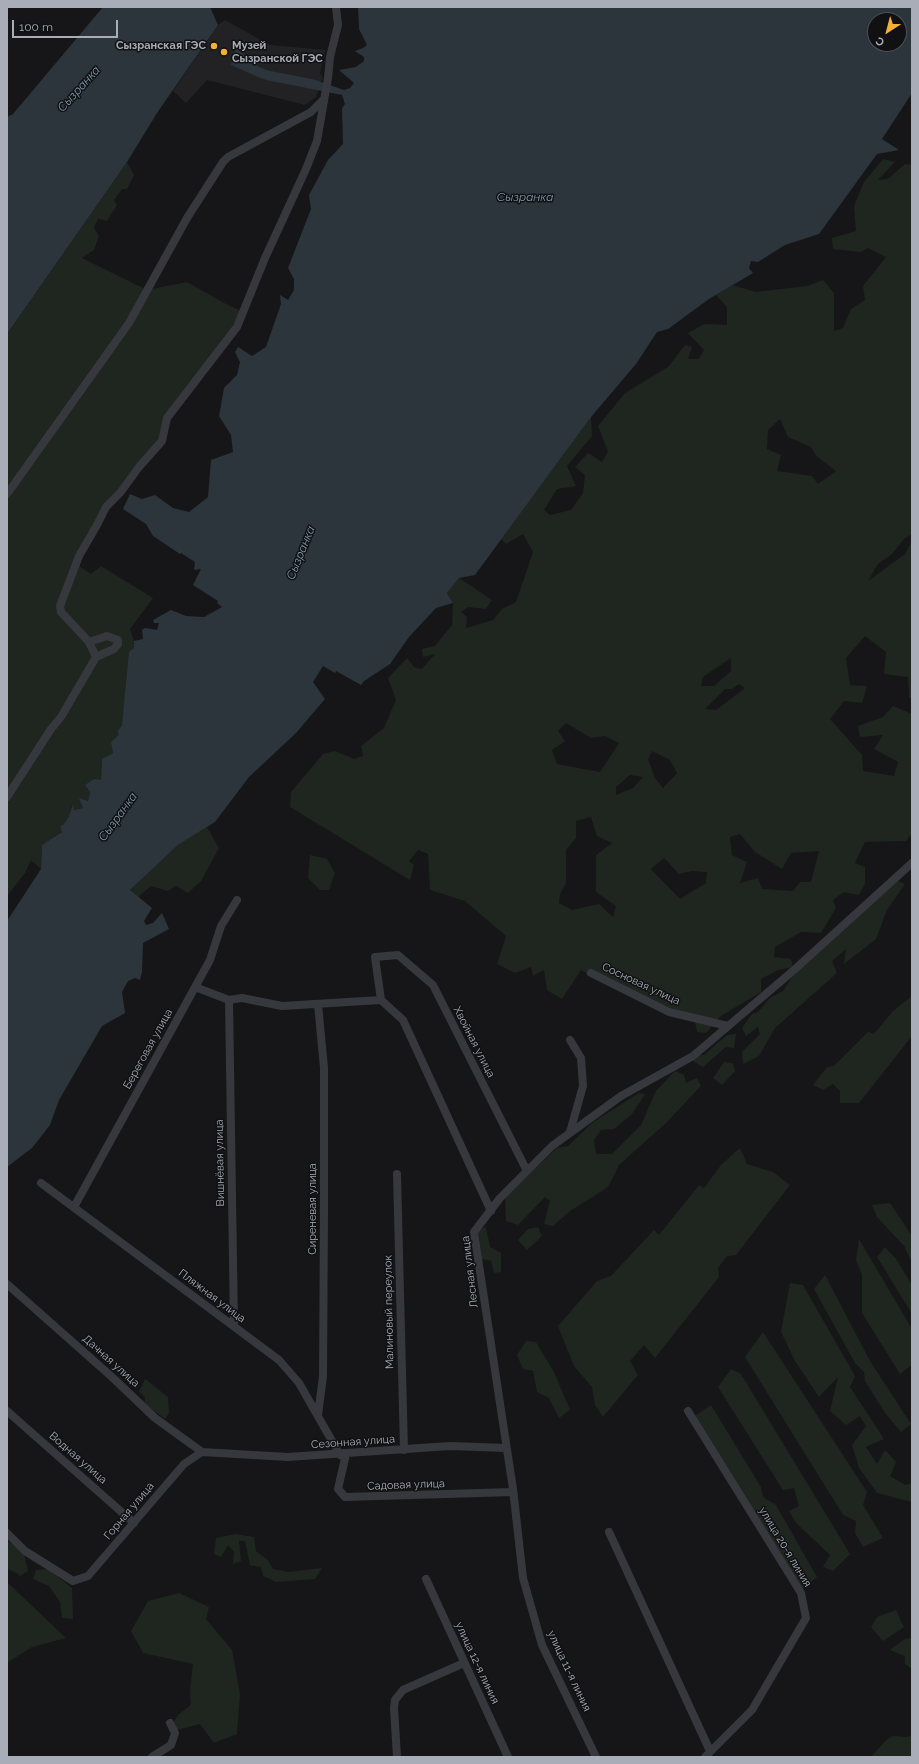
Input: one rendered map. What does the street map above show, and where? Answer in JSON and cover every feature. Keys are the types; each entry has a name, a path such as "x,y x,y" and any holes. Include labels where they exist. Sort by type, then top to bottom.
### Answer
{"street":[{"path":"96,657 89,642 61,612 60,606 79,556 106,507 120,493 139,467 162,441 168,418 237,327 265,258 306,169 317,141 328,78 330,57 338,25 336,7"},
{"path":"7,494 129,323 187,218 223,162 228,157 311,112 325,97"},
{"path":"7,797 51,729 61,717 96,657 114,649 118,644 118,640 107,636 89,642"},
{"name":"Лесная улица","path":"522,1568 513,1492 474,1232 490,1211 552,1146 621,1096 692,1056 794,970 912,863"},
{"name":"Береговая улица","path":"74,1207 210,960 221,926 237,900"},
{"name":"Хвойная улица","path":"381,1000 375,957 398,955 433,985 527,1171"},
{"name":"Сосновая улица","path":"591,973 669,1012 728,1026"},
{"path":"195,987 229,1000 242,998 282,1006 381,1000 403,1020 490,1211"},
{"name":"Вишнёвая улица","path":"229,1000 234,1326"},
{"name":"Сиреневая улица","path":"318,1004 324,1068 323,1376 318,1415"},
{"path":"570,1040 581,1058 583,1086 570,1132"},
{"name":"Малиновый переулок","path":"397,1174 404,1450"},
{"name":"Пляжная улица","path":"41,1183 279,1360 299,1383 343,1455"},
{"name":"Дачная улица","path":"7,1284 112,1377 155,1418 202,1452"},
{"name":"Водная улица","path":"7,1411 134,1523"},
{"name":"улица 20-я линия","path":"609,1532 707,1754 752,1710 806,1618 801,1593 688,1411"},
{"name":"Сезонная улица","path":"202,1452 288,1457 343,1455 450,1446 506,1448"},
{"name":"Горная улица","path":"7,1533 25,1551 73,1581 88,1576 184,1464 202,1452"},
{"name":"Садовая улица","path":"343,1455 338,1489 345,1497 513,1492"},
{"name":"улица 11-я линия","path":"522,1568 523,1578 542,1645 596,1757"},
{"name":"улица 12-я линия","path":"426,1579 508,1757"},
{"path":"397,1757 394,1708 395,1700 403,1690 464,1663"},
{"path":"152,1757 171,1746 175,1733 170,1723"}],"shaded area":[{"name":"Сызранская ГЭС","path":"225,20 270,45 325,50 320,73 323,78 316,97 305,105 207,80 186,103 173,91 218,25"},
{"path":"883,159 895,162 878,180 888,179 905,164 912,165 912,534 904,539 892,554 878,564 868,581 905,554 912,541 912,699 909,697 908,677 884,674 886,652 865,636 846,658 850,685 867,686 862,703 844,701 830,719 862,755 863,771 894,776 898,762 874,749 883,735 860,737 858,726 883,717 893,706 912,714 912,833 906,841 865,842 855,863 865,867 865,884 859,895 844,892 833,900 836,908 821,933 801,932 775,947 774,957 791,959 793,967 778,970 761,979 761,992 721,1016 706,1033 697,1032 694,1017 599,981 581,970 562,999 547,990 544,970 533,976 531,967 515,973 497,964 506,936 465,901 430,890 428,854 418,850 409,861 414,865 410,880 290,807 291,792 323,754 335,751 354,759 363,756 361,746 384,728 396,700 388,678 407,658 414,667 422,669 435,654 423,657 422,649 435,646 452,625 453,603 447,593 459,578 492,600 486,609 468,607 461,612 467,617 466,628 493,620 502,609 516,602 533,552 523,534 506,544 501,539 591,417 592,436 567,466 576,486 557,489 544,510 550,515 571,510 583,493 585,475 575,467 588,453 602,462 608,452 598,426 625,393 668,367 685,345 692,347 688,359 699,359 704,350 688,333 704,324 727,325 727,307 716,295 732,285 756,292 807,286 823,280 834,293 834,331 843,328 851,309 865,300 863,286 886,257 868,248 861,252 833,249 832,238 856,231 854,206 864,182","holes":["780,419 788,437 811,447 816,456 836,471 818,484 812,476 777,471 781,455 767,449 768,430","731,658 731,671 714,686 701,686 703,677","739,684 745,688 716,710 705,709 725,689 732,689","566,723 591,738 605,736 619,743 600,772 557,764 552,750 565,741 558,731","652,751 670,760 677,773 663,788 655,778 648,759","630,775 643,777 633,788 616,795 616,787","591,817 597,836 612,843 596,855 596,892 616,906 613,917 599,904 572,910 559,903 560,894 566,883 566,850 576,838 576,821","740,834 755,852 782,869 791,853 819,851 811,882 800,882 793,891 762,889 758,878 740,883 747,862 732,855 730,837","664,858 679,874 692,871 707,872 706,883 680,899 651,869"]},
{"path":"127,162 134,175 127,189 122,189 114,200 117,205 107,221 98,219 94,228 99,236 94,250 82,258 147,290 187,282 243,312 237,327 168,418 162,441 106,507 76,564 91,574 101,566 153,598 130,629 134,641 134,648 122,725 117,732 119,735 113,753 102,759 101,780 85,785 90,792 88,801 80,799 83,808 74,810 72,805 68,818 63,825 62,832 42,845 41,869 31,860 25,873 7,896 7,334"},
{"path":"207,827 219,848 201,881 188,893 176,886 168,891 151,886 138,897 130,890 178,845"},
{"path":"310,855 327,859 335,873 329,890 320,890 308,878"},
{"path":"898,881 905,884 887,910 876,939 844,964 846,949 832,961 837,973 775,1028 759,1056 743,1064 742,1052 760,1034 758,1027 746,1036 742,1028 752,1014 758,1012 770,998 783,991 792,977"},
{"path":"912,996 912,1036 859,1103 840,1103 840,1091 833,1084 823,1090 813,1085 827,1067 834,1066 868,1032 874,1034 893,1011"},
{"path":"736,1034 734,1048 726,1047 703,1067 693,1061 697,1055 704,1055 727,1035"},
{"path":"724,1062 733,1063 735,1071 722,1085 713,1078"},
{"path":"675,1071 684,1075 686,1083 697,1078 701,1086 666,1123 619,1165 608,1187 570,1211 553,1226 544,1224 550,1201 545,1197 518,1225 506,1221 505,1197 557,1148 568,1146 592,1123 639,1093 645,1094 632,1114 614,1129 601,1130 594,1140 596,1154 612,1154 641,1125 656,1091"},
{"path":"740,1148 747,1164 773,1172 790,1185 736,1255 727,1256 718,1268 719,1277 655,1358 644,1345 630,1361 638,1375 603,1417 595,1405 592,1387 574,1366 558,1326 597,1281 611,1276 654,1230 659,1235 699,1185 704,1188 721,1165"},
{"path":"890,1203 912,1236 912,1262 904,1246 877,1217 872,1205"},
{"path":"486,1227 490,1247 501,1253 501,1272 494,1273 491,1261 482,1259 478,1230"},
{"path":"538,1227 542,1236 527,1250 518,1240 528,1229"},
{"path":"859,1239 912,1329 912,1365 900,1374 862,1313 862,1275 856,1260"},
{"path":"885,1247 896,1259 912,1285 912,1314 877,1257"},
{"path":"825,1275 870,1361 911,1424 901,1432 885,1413 865,1381 864,1372 855,1363 814,1289"},
{"path":"790,1283 803,1285 855,1376 850,1387 884,1439 866,1447 877,1464 885,1450 896,1462 890,1476 905,1485 912,1483 912,1502 877,1493 859,1468 852,1445 866,1426 860,1416 846,1425 830,1411 838,1377 819,1397 795,1361 781,1332"},
{"path":"763,1332 867,1492 863,1505 883,1538 863,1547 855,1533 856,1521 843,1515 745,1357"},
{"path":"526,1341 536,1342 554,1372 570,1410 559,1418 549,1398 537,1392 533,1371 523,1369 517,1355"},
{"path":"731,1369 741,1374 850,1554 833,1571 823,1567 830,1555 796,1523 789,1511 799,1506 794,1488 783,1490 718,1387"},
{"path":"145,1379 168,1397 169,1413 165,1419 145,1404 145,1397 139,1392"},
{"path":"711,1405 761,1487 763,1497 776,1505 817,1577 799,1592 693,1417"},
{"path":"236,1534 254,1537 256,1551 268,1560 273,1569 288,1572 322,1568 315,1579 276,1582 263,1576 261,1567 250,1565 245,1541 239,1541 241,1561 233,1564 234,1552 228,1545 221,1557 214,1554 216,1538"},
{"path":"7,1541 23,1550 28,1571 20,1576 7,1569"},
{"path":"48,1569 72,1588 73,1619 62,1618 60,1602 49,1586 33,1579 36,1570"},
{"path":"7,1582 66,1638 32,1647 7,1663"},
{"path":"179,1593 209,1607 206,1619 232,1650 240,1694 237,1734 214,1743 200,1724 177,1730 172,1724 179,1714 191,1705 190,1690 193,1664 143,1653 131,1631 148,1601"},
{"path":"896,1610 904,1627 883,1641 871,1627 877,1617"},
{"path":"912,1638 912,1669 905,1664 905,1656 890,1650 905,1639"},
{"path":"893,1736 912,1736 912,1757 871,1757 886,1740"}],"water":[{"name":"Сызранка","path":"103,7 210,7 218,25 157,113 127,162 7,334 7,117 13,114"},
{"name":"Сызранка","path":"358,7 912,7 912,93 882,139 899,150 877,154 819,234 785,245 758,262 751,261 749,268 753,273 709,299 668,329 657,332 636,364 591,417 475,575 459,578 447,593 453,603 436,608 409,637 390,664 364,681 361,685 336,671 335,673 323,666 313,682 325,699 296,733 249,777 215,822 178,845 130,890 152,908 144,921 146,925 153,923 162,913 169,929 143,943 142,972 140,980 135,978 128,981 122,992 125,1013 102,1026 59,1100 50,1125 32,1148 7,1167 7,921 41,869 42,845 62,832 60,826 63,825 68,818 73,804 74,810 83,808 79,798 88,801 90,792 85,785 94,779 101,780 102,759 113,753 111,742 119,735 117,732 122,725 129,652 134,648 134,641 143,639 142,630 145,628 157,630 159,623 154,623 153,620 171,610 186,616 204,617 222,607 217,603 218,601 193,585 201,569 194,570 195,562 153,536 146,524 123,509 130,494 142,499 155,495 173,508 189,512 208,497 211,460 233,452 231,435 219,416 224,388 237,375 240,362 235,352 238,347 252,356 266,347 281,304 280,295 288,300 294,290 294,279 288,268 311,209 309,195 328,160 343,144 342,108 345,104 342,95 266,80 258,77 231,65 236,48 259,67 270,71 312,79 344,90 350,88 354,83 339,70 356,67 364,61 364,57 355,51 367,45 359,29"}],"place":[{"name":"Сызранская ГЭС","path":"214,46"},
{"name":"Музей Сызранской ГЭС","path":"224,52"}]}
